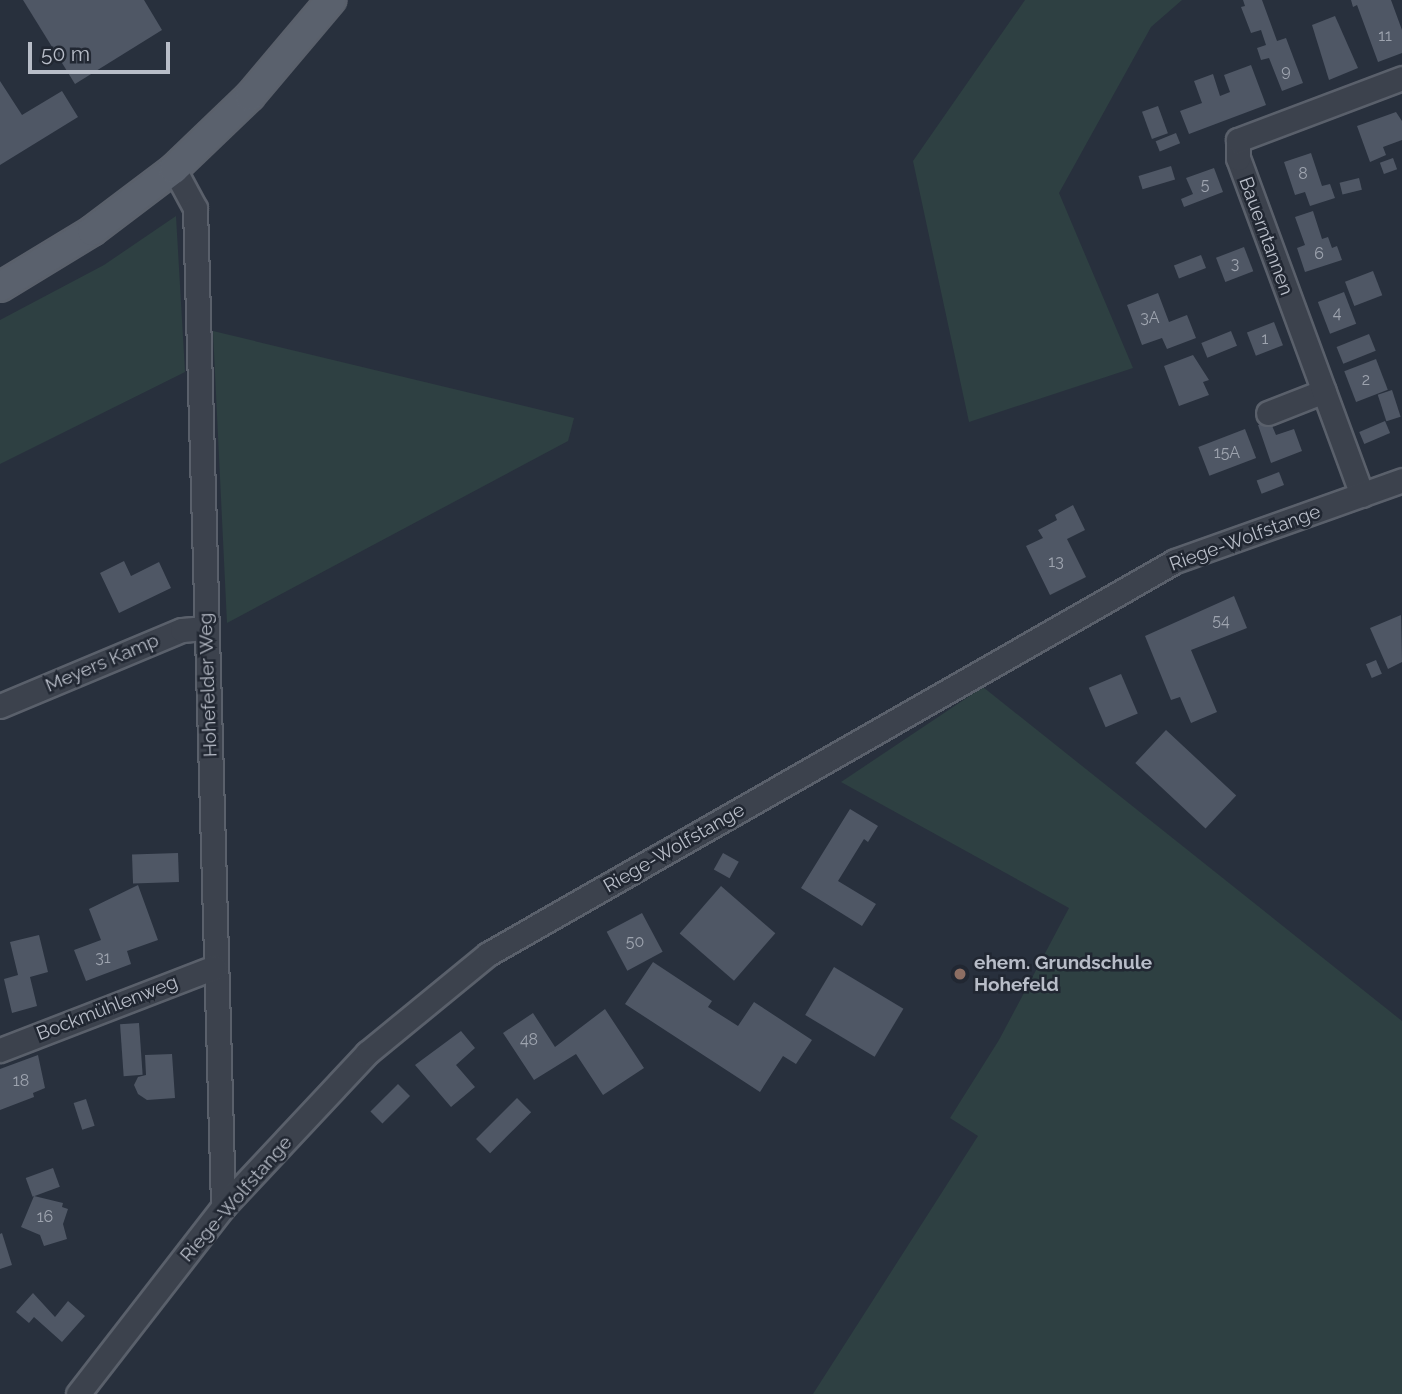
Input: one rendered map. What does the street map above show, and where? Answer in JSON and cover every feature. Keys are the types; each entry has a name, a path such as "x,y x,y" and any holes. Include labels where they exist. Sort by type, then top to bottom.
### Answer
{"main road":[{"path":"0,288 92,231 174,169 250,96 331,0"}],"street":[{"name":"Bauerntannen","path":"1362,495 1238,158 1238,140 1402,78"},
{"name":"Hohefelder Weg","path":"174,169 195,208 223,1207"},
{"path":"1268,413 1324,391"},
{"name":"Riege-Wolfstange","path":"78,1394 223,1207 368,1053 488,954 1175,561 1402,480"},
{"name":"Meyers Kamp","path":"0,706 182,629 206,628"},
{"name":"Bockmühlenweg","path":"0,1050 215,967"}],"shaded area":[{"path":"1025,0 1182,0 1151,27 1059,193 1133,368 969,422 913,161"},
{"path":"176,216 185,372 0,464 0,320 104,265"},
{"path":"213,331 574,418 568,441 227,623"},
{"path":"983,687 1402,1021 1402,1394 813,1394 978,1136 950,1118 999,1040 1069,908 841,782"}],"building":[{"path":"23,0 144,0 162,30 75,84"},
{"path":"1243,0 1262,0 1277,41 1286,38 1303,83 1282,91 1269,58 1261,60 1257,48 1266,45 1261,30 1251,33 1241,7 1245,6"},
{"path":"1351,0 1391,0 1402,30 1402,53 1378,62 1357,5 1353,7"},
{"path":"1335,16 1358,68 1329,80 1312,25"},
{"path":"1251,65 1266,105 1189,134 1180,111 1202,103 1194,81 1213,74 1220,96 1230,92 1224,75"},
{"path":"0,81 22,115 62,91 78,117 0,165"},
{"path":"1158,106 1168,133 1152,139 1142,112"},
{"path":"1396,112 1402,121 1402,140 1383,147 1386,155 1370,162 1357,126"},
{"path":"1176,133 1180,143 1160,151 1156,141"},
{"path":"1311,153 1322,186 1330,184 1335,198 1310,206 1305,192 1295,195 1284,162"},
{"path":"1393,158 1397,169 1384,174 1380,163"},
{"path":"1171,166 1175,179 1143,189 1138,176"},
{"path":"1214,168 1223,192 1184,207 1181,199 1193,194 1186,178"},
{"path":"1359,178 1362,190 1342,194 1340,183"},
{"path":"1313,211 1322,239 1328,237 1332,248 1337,246 1342,260 1305,272 1297,248 1305,245 1295,217"},
{"path":"1244,247 1253,271 1225,282 1216,258"},
{"path":"1201,255 1206,268 1179,278 1174,265"},
{"path":"1373,271 1382,295 1354,306 1345,282"},
{"path":"1344,292 1356,324 1330,334 1318,302"},
{"path":"1158,293 1169,322 1187,315 1196,338 1167,349 1162,338 1142,345 1127,305"},
{"path":"1274,322 1283,345 1256,356 1247,332"},
{"path":"1231,331 1237,346 1207,358 1201,343"},
{"path":"1369,334 1376,351 1343,364 1337,347"},
{"path":"1193,355 1209,380 1203,382 1209,395 1179,406 1164,366"},
{"path":"1376,359 1388,390 1356,402 1344,371"},
{"path":"1392,390 1401,417 1386,421 1378,395"},
{"path":"1270,421 1276,435 1294,429 1302,451 1271,463 1258,425"},
{"path":"1385,421 1390,433 1364,444 1359,432"},
{"path":"1245,429 1256,458 1209,476 1198,447"},
{"path":"1279,472 1284,485 1262,494 1257,481"},
{"path":"1073,505 1085,530 1067,539 1086,577 1050,595 1026,546 1043,538 1038,530 1057,520 1055,515"},
{"path":"124,561 131,576 159,562 171,588 119,613 100,573"},
{"path":"1234,596 1247,628 1191,650 1217,712 1191,723 1180,697 1171,700 1145,636"},
{"path":"1401,615 1402,662 1388,669 1370,628"},
{"path":"1376,660 1382,674 1372,678 1366,664"},
{"path":"1121,674 1138,714 1106,727 1089,688"},
{"path":"1166,730 1236,795 1206,828 1135,763"},
{"path":"850,809 878,826 868,842 864,839 838,881 876,904 862,926 801,888"},
{"path":"178,853 179,882 133,884 132,855"},
{"path":"723,853 739,862 730,878 714,870"},
{"path":"138,885 158,940 127,951 131,964 86,981 74,950 101,940 89,909"},
{"path":"721,886 775,933 734,981 680,934"},
{"path":"642,913 663,952 627,971 607,932"},
{"path":"39,935 48,972 30,977 37,1006 12,1013 4,979 18,975 10,942"},
{"path":"653,962 712,1001 708,1007 738,1026 754,1002 812,1040 796,1064 783,1056 760,1092 625,1004"},
{"path":"834,967 903,1009 875,1057 805,1015"},
{"path":"605,1009 644,1068 603,1095 576,1054 534,1080 503,1033 533,1013 555,1047"},
{"path":"139,1023 143,1075 124,1076 120,1024"},
{"path":"461,1031 475,1048 456,1065 475,1087 451,1107 415,1065"},
{"path":"172,1054 175,1098 147,1100 138,1094 134,1085 138,1077 146,1075 145,1055"},
{"path":"38,1055 45,1088 33,1093 34,1097 0,1110 0,1069"},
{"path":"398,1084 410,1096 382,1124 370,1112"},
{"path":"517,1098 531,1112 490,1153 476,1139"},
{"path":"86,1099 95,1126 82,1130 74,1103"},
{"path":"53,1168 60,1187 33,1197 26,1178"},
{"path":"34,1196 63,1203 62,1207 68,1209 63,1224 67,1239 44,1246 40,1235 21,1227"},
{"path":"2,1233 12,1265 0,1269 0,1234"},
{"path":"33,1293 55,1317 68,1301 85,1316 62,1342 34,1317 29,1323 16,1312"}],"place":[{"name":"ehem. Grundschule Hohefeld","path":"960,974"}]}
